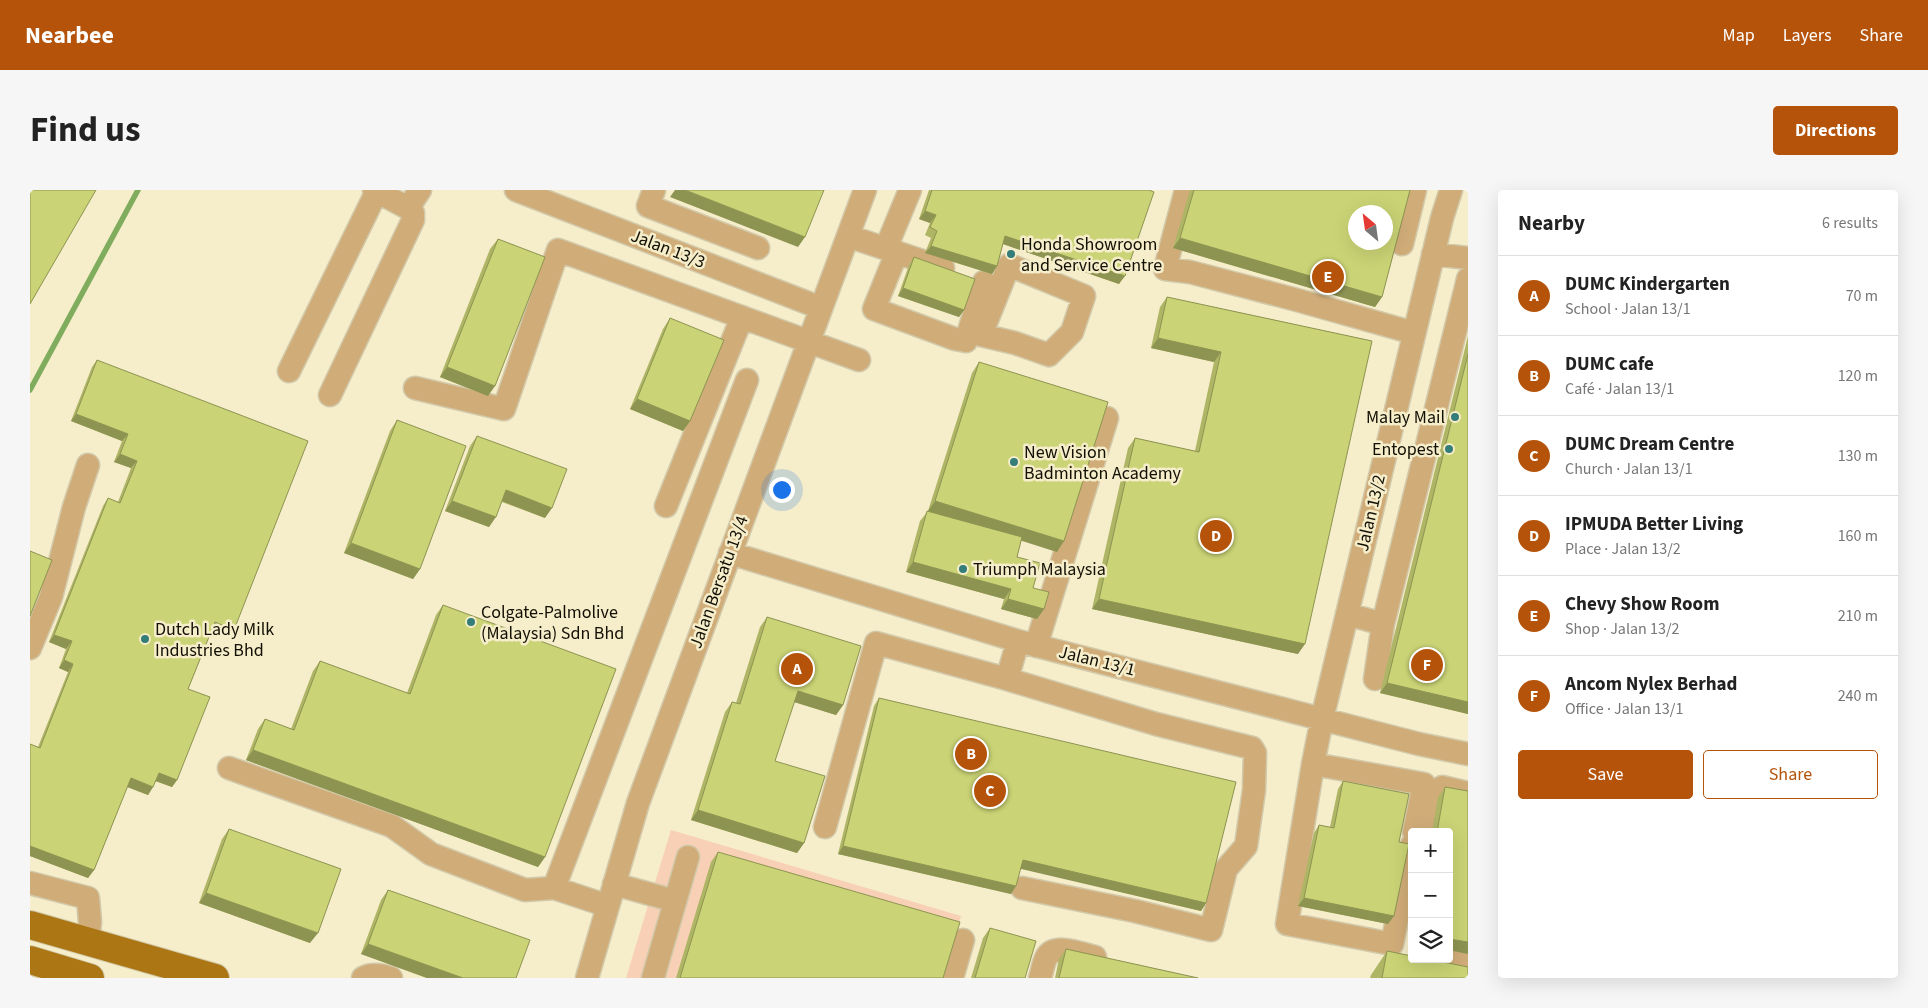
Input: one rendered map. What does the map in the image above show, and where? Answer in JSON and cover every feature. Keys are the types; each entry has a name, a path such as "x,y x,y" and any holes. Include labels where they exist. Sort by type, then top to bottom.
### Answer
{"main road":[{"path":"30,924 215,978"},
{"path":"88,942 145,978"},
{"path":"30,960 90,978"}],"street":[{"name":"Jalan 13/3","path":"516,190 821,308"},
{"path":"654,190 648,206 758,248"},
{"name":"Jalan Bersatu 13/4","path":"587,978 638,803 864,190"},
{"path":"910,190 874,309 954,339 966,341 992,285 1009,265 1084,296 1072,332 1049,354 981,335 992,285"},
{"path":"1186,190 1165,269 1190,272 1414,333"},
{"path":"1402,244 1415,190"},
{"name":"Jalan 13/2","path":"1408,865 1392,944 1287,924 1322,719 1433,254 1451,190"},
{"path":"289,371 375,191 414,199 414,216 410,228 330,395"},
{"path":"848,236 992,285"},
{"path":"415,388 504,409 558,250 859,360"},
{"path":"1433,254 1468,258"},
{"path":"1375,679 1383,624 1468,279"},
{"path":"666,506 742,317"},
{"path":"554,888 747,380"},
{"path":"1007,679 1027,643 1107,418"},
{"path":"30,648 50,597 74,508 88,465"},
{"name":"Jalan 13/1","path":"730,553 1027,643 1420,744 1468,754"},
{"path":"1347,614 1383,624"},
{"path":"825,827 876,643 1007,679 1156,724 1252,748 1255,753 1254,790 1246,846 1226,869 1211,930 1135,911 1022,888"},
{"path":"1413,782 1420,744"},
{"path":"1313,764 1424,784 1415,828"},
{"path":"229,768 392,826 431,854 524,890 554,888 608,906"},
{"path":"1429,828 1436,792 1442,786 1468,792"},
{"path":"653,978 688,857"},
{"path":"30,883 88,898 90,922 88,942"},
{"path":"614,884 675,901"},
{"path":"952,978 963,940"},
{"path":"1040,978 1047,957 1052,951 1059,949 1114,962"},
{"path":"1453,954 1468,957"},
{"path":"363,978 382,975 391,978"}],"shaded area":[{"path":"671,830 961,916 943,978 626,978"}],"building":[{"path":"30,190 96,190 30,304"},
{"path":"685,190 824,190 805,237"},
{"path":"932,190 1149,190 1154,192 1125,276 1005,236 997,266 931,246 937,231 930,227 936,215 925,211"},
{"path":"1194,190 1410,190 1382,297 1180,238"},
{"path":"498,239 545,257 495,386 447,367"},
{"path":"914,257 975,279 964,310 903,288"},
{"path":"1167,297 1372,341 1305,644 1099,599 1135,438 1199,452 1221,352 1158,338"},
{"path":"670,318 724,340 690,421 637,399"},
{"path":"1468,354 1468,702 1387,683"},
{"path":"97,360 308,441 234,630 215,622 188,689 210,697 177,780 159,773 153,787 131,778 94,870 30,846 30,744 40,748 73,664 64,660 72,641 54,635 108,498 120,503 137,461 120,454 128,434 76,414"},
{"name":"New Vision Badminton Academy","path":"979,362 1108,402 1064,541 935,501"},
{"path":"397,420 466,446 420,569 351,543"},
{"path":"477,436 567,469 552,508 506,490 496,517 452,501"},
{"name":"Triumph Malaysia","path":"927,511 1022,537 1017,557 1040,563 1033,588 1049,592 1044,609 1008,599 1011,589 913,562"},
{"path":"30,551 52,560 30,616"},
{"path":"443,605 616,669 545,857 253,750 265,719 294,730 320,661 410,694"},
{"path":"767,617 861,646 843,705 798,691 775,761 825,776 804,843 698,810 732,702 740,704"},
{"path":"879,698 1236,782 1206,903 1023,860 1016,886 843,846"},
{"path":"1343,781 1409,794 1399,842 1408,844 1408,849 1394,916 1304,898 1319,825 1334,828"},
{"path":"1445,787 1468,791 1468,942 1453,940 1453,828 1438,828"},
{"path":"229,829 341,869 318,933 206,893"},
{"path":"718,852 960,922 943,978 680,978"},
{"path":"388,890 530,940 516,978 463,978 368,944"},
{"path":"990,928 1036,941 1025,978 975,978"},
{"path":"1066,949 1198,978 1059,978"},
{"path":"1387,951 1408,955 1408,963 1448,963 1468,967 1468,978 1382,978"}],"waterway":[{"path":"30,390 138,190"}],"place":[{"name":"Honda Showroom and Service Centre","path":"1011,254"},
{"name":"Chevy Show Room","path":"1328,277"},
{"name":"Malay Mail","path":"1455,417"},
{"name":"Entopest","path":"1449,449"},
{"name":"New Vision Badminton Academy","path":"1014,462"},
{"name":"IPMUDA Better Living","path":"1216,536"},
{"name":"Triumph Malaysia","path":"963,569"},
{"name":"Colgate-Palmolive (Malaysia) Sdn Bhd","path":"471,622"},
{"name":"Dutch Lady Milk Industries Bhd","path":"145,639"},
{"name":"Ancom Nylex Berhad","path":"1427,665"},
{"name":"DUMC Kindergarten","path":"797,669"},
{"name":"DUMC cafe","path":"971,754"},
{"name":"DUMC Dream Centre","path":"990,791"}]}
